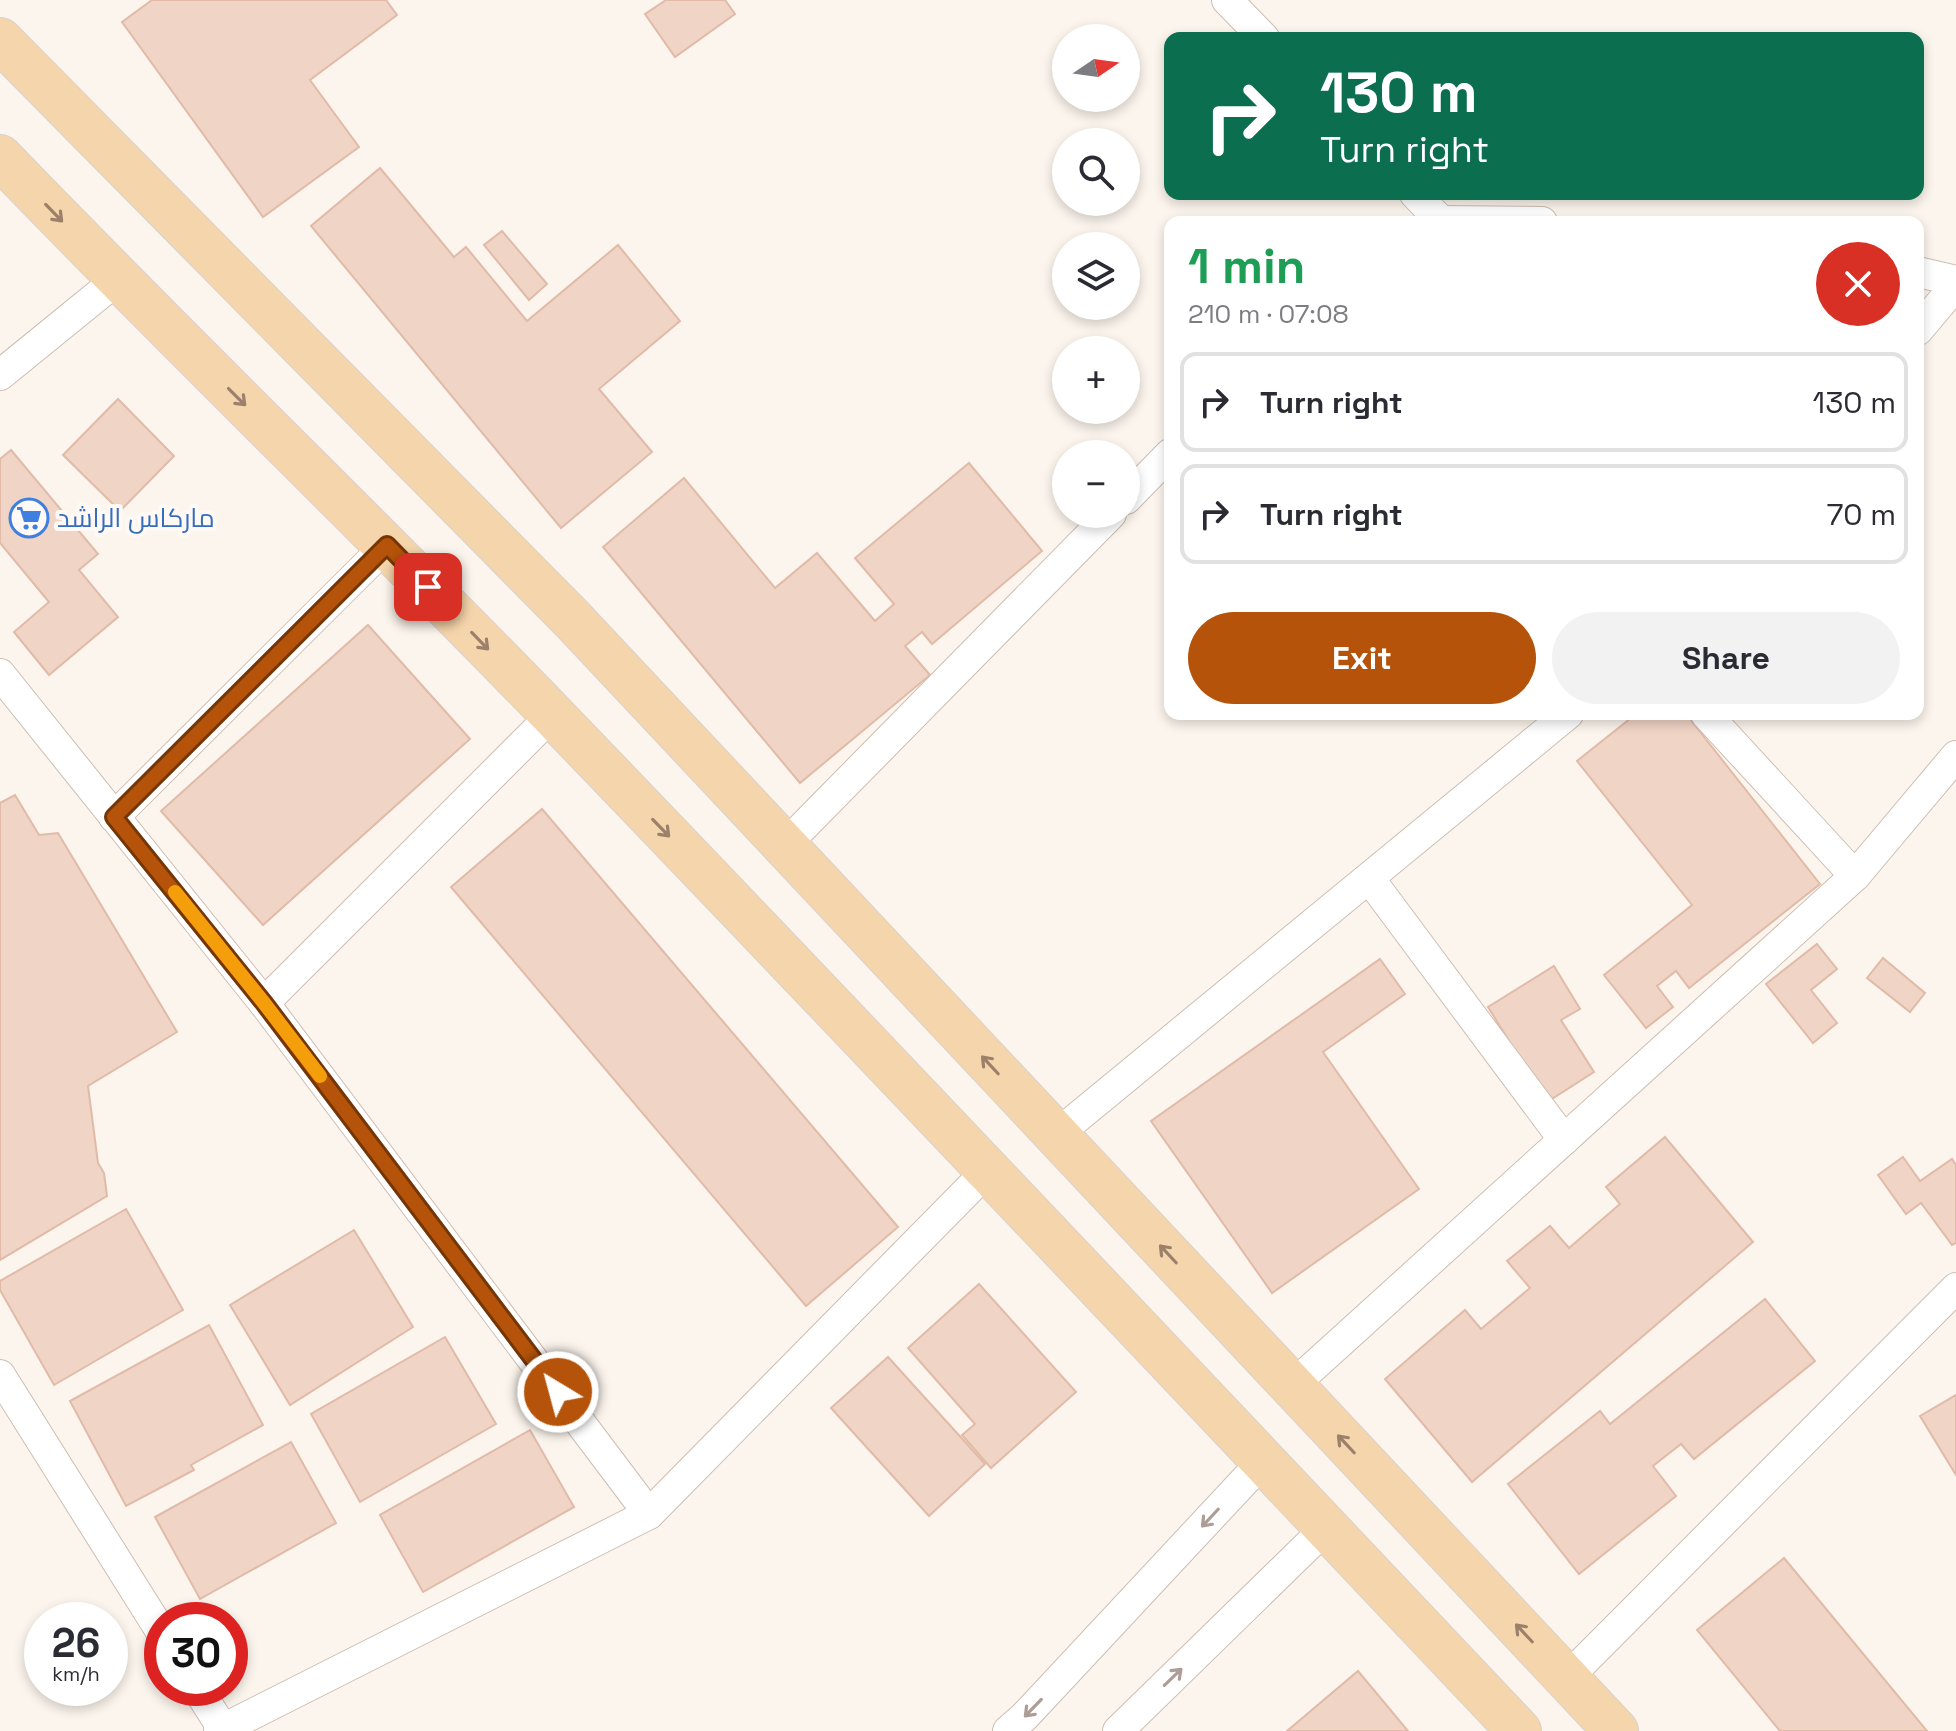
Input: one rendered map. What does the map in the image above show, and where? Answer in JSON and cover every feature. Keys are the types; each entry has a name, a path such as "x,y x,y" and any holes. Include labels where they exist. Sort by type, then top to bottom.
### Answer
{"main road":[{"path":"0,40 573,620 1616,1731"},
{"path":"0,157 552,715 1519,1731"}],"street":[{"path":"1227,0 1258,32"},
{"path":"1421,200 1435,216"},
{"path":"1924,274 1956,283 1924,323"},
{"path":"0,375 118,279"},
{"path":"1140,485 1164,460"},
{"path":"785,845 1097,528"},
{"path":"114,817 387,545"},
{"path":"0,674 264,1003 649,1514"},
{"path":"264,1003 552,715"},
{"path":"1056,1135 1561,720"},
{"path":"1712,720 1855,876"},
{"path":"1292,1386 1855,876 1956,756"},
{"path":"1369,878 1564,1140"},
{"path":"207,1706 221,1730 649,1514 988,1170"},
{"path":"1567,1678 1956,1288"},
{"path":"0,1375 144,1604"},
{"path":"1008,1731 1264,1460"},
{"path":"1118,1731 1326,1528"}],"building":[{"path":"152,0 386,0 397,15 310,80 359,147 263,217 122,22"},
{"path":"666,0 725,0 735,14 675,57 645,14"},
{"path":"380,168 454,257 466,247 527,321 618,245 680,321 599,389 652,452 561,528 311,226"},
{"path":"502,231 547,284 529,300 484,245"},
{"path":"118,399 174,456 120,511 63,455"},
{"path":"11,450 98,554 79,570 118,617 49,675 14,632 49,602 0,543 0,459"},
{"path":"969,463 1042,551 932,644 922,632 905,646 930,675 800,783 603,547 684,478 775,588 817,553 875,621 894,604 855,558"},
{"path":"368,625 470,739 263,925 161,811"},
{"path":"1628,720 1691,720 1820,884 1689,988 1676,971 1657,986 1673,1007 1646,1028 1604,975 1692,905 1577,761"},
{"path":"15,795 39,835 58,833 177,1032 88,1086 98,1163 104,1173 107,1196 0,1260 0,803"},
{"path":"542,809 898,1227 806,1306 451,887"},
{"path":"1817,944 1837,969 1811,990 1837,1023 1813,1043 1766,984"},
{"path":"1883,958 1925,993 1910,1012 1867,978"},
{"path":"1380,959 1405,994 1323,1052 1419,1189 1272,1293 1151,1121"},
{"path":"1554,966 1580,1009 1561,1020 1594,1072 1547,1102 1488,1007"},
{"path":"1665,1137 1753,1242 1472,1482 1385,1379 1465,1310 1481,1329 1530,1288 1507,1261 1550,1226 1569,1248 1620,1204 1606,1187"},
{"path":"1903,1157 1920,1181 1952,1159 1956,1165 1956,1243 1952,1245 1921,1203 1906,1214 1878,1175"},
{"path":"126,1209 183,1310 54,1385 0,1290 0,1281"},
{"path":"354,1230 413,1327 290,1405 230,1305"},
{"path":"979,1284 1076,1392 991,1468 962,1435 975,1424 908,1348"},
{"path":"1765,1299 1815,1361 1694,1459 1681,1444 1653,1466 1676,1496 1579,1574 1508,1484 1600,1411 1610,1424"},
{"path":"209,1325 263,1425 191,1465 194,1470 126,1506 70,1401"},
{"path":"445,1337 496,1424 360,1502 311,1414"},
{"path":"888,1357 985,1464 929,1516 831,1408"},
{"path":"1956,1395 1956,1475 1920,1416"},
{"path":"530,1430 574,1507 423,1592 380,1515"},
{"path":"291,1442 336,1523 200,1599 155,1517"},
{"path":"1784,1558 1927,1731 1780,1731 1697,1630"},
{"path":"1358,1671 1408,1731 1287,1731"}],"slow traffic":[{"path":"175,892 320,1076"}],"place":[{"name":"ماركاس الراشد","path":"29,518"}],"route":[{"path":"428,587 387,545 114,817 264,1003 558,1392"}]}
